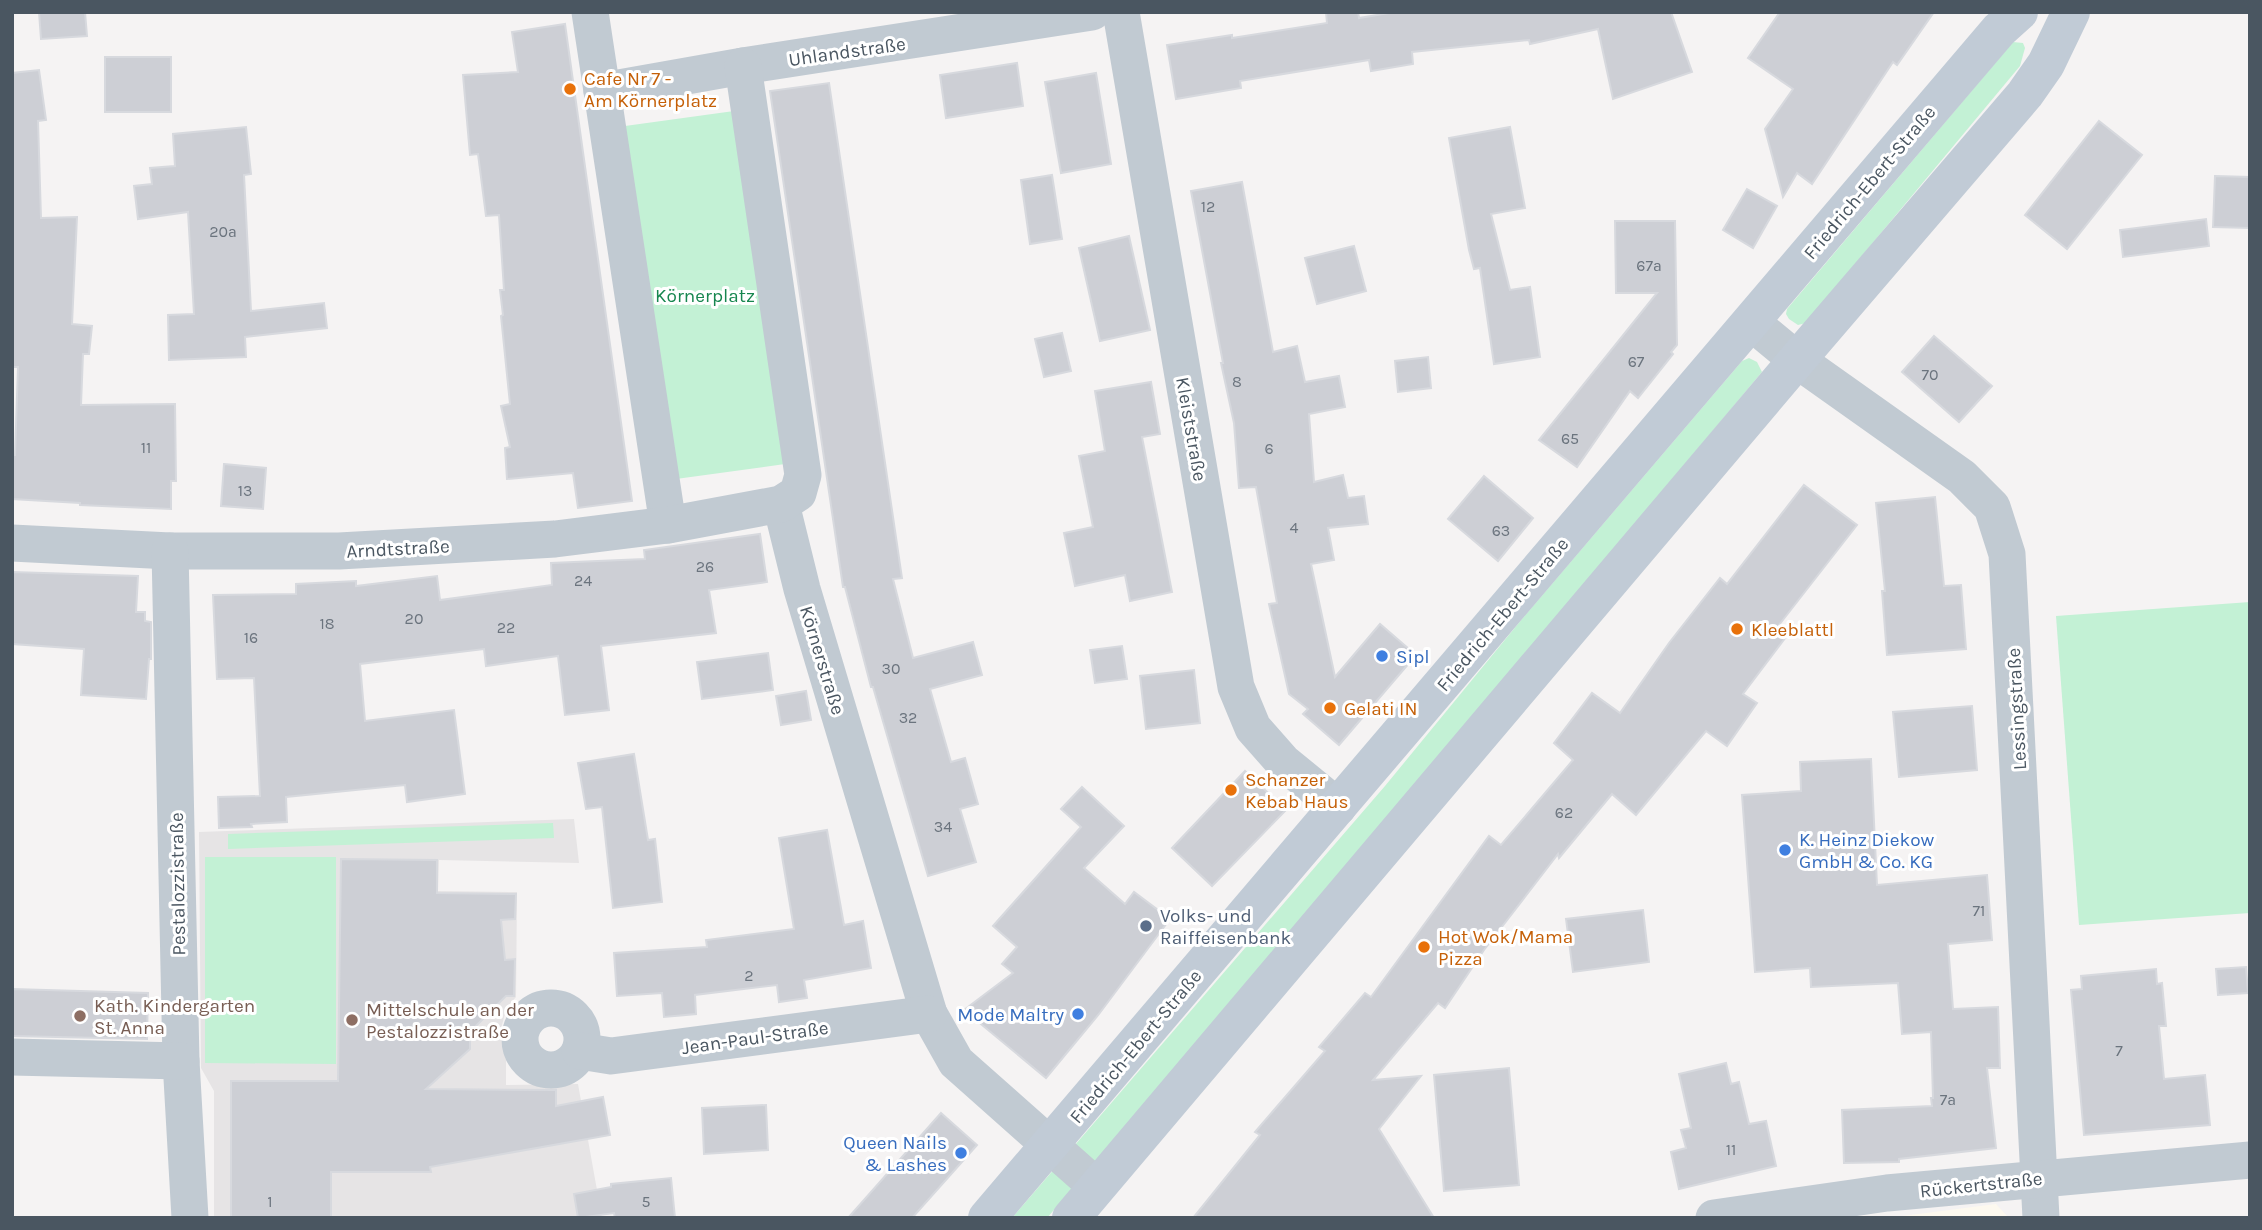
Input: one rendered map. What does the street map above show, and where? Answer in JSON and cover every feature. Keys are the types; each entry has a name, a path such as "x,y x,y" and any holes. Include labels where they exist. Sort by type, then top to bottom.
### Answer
{"street":[{"path":"590,12 668,525"},
{"name":"Uhlandstraße","path":"602,92 743,66 1092,12"},
{"name":"Kleiststraße","path":"1121,12 1236,687 1254,728 1283,762 1338,807"},
{"name":"Friedrich-Ebert-Straße","path":"987,1218 1999,30 2019,12"},
{"path":"1071,1218 2025,94 2046,64 2071,12"},
{"path":"743,66 803,475 798,493 782,504"},
{"name":"Lessingstraße","path":"1751,322 1797,360 1962,477 1992,507 2007,554 2041,1218"},
{"name":"Arndtstraße","path":"12,543 170,551 339,551 555,539 668,525 782,504"},
{"name":"Körnerstraße","path":"782,504 802,589 929,1014 956,1062 1097,1187"},
{"name":"Pestalozzistraße","path":"170,551 181,1061 190,1218"},
{"name":"Jean-Paul-Straße","path":"580,1051 611,1056 929,1014"},
{"path":"12,1058 181,1061"},
{"name":"Rückertstraße","path":"1714,1218 1887,1193 2250,1160"}],"shaded area":[{"name":"Mittelschule an der Pestalozzistraße","path":"574,819 579,863 439,860 438,891 517,892 516,997 507,1007 500,1032 506,1060 506,1085 578,1084 602,1218 214,1218 214,1091 201,1068 199,832"},
{"path":"1996,1204 2009,1218 1887,1218"}],"green space":[{"path":"2013,42 2023,43 2025,48 2020,66 1806,323 1798,325 1789,319 1787,309"},
{"name":"Körnerplatz","path":"734,111 785,464 676,479 625,126"},
{"path":"1749,358 1757,362 1762,372 1333,885 1047,1218 1012,1218 1385,786 1522,619 1742,361"},
{"path":"2250,602 2250,913 2079,925 2056,616"},
{"path":"553,823 554,838 228,849 228,834"},
{"path":"205,857 336,857 336,1064 205,1063"}],"building":[{"path":"39,12 85,12 87,36 41,39"},
{"path":"1326,12 1358,12 1359,18 1395,12 1671,12 1692,72 1613,99 1598,29 1530,44 1529,40 1412,52 1413,64 1371,71 1369,60 1240,81 1241,88 1176,99 1167,45 1327,23"},
{"path":"1780,12 1934,12 1897,65 1893,62 1812,184 1797,173 1783,197 1765,129 1793,89 1748,58"},
{"path":"565,24 632,501 578,508 573,473 507,479 505,448 510,447 501,406 510,404 501,316 500,290 504,290 499,215 486,216 478,154 470,155 463,75 518,72 512,32"},
{"path":"105,57 171,57 171,112 105,112"},
{"path":"1017,63 1023,106 946,118 940,75"},
{"path":"39,70 46,120 38,121 41,218 77,217 72,324 92,326 89,354 83,354 81,405 175,404 176,481 171,481 171,509 12,499 18,367 12,367 12,73"},
{"path":"1096,73 1111,164 1061,173 1045,82"},
{"path":"829,83 902,578 893,579 913,658 973,642 982,675 930,689 951,762 965,758 978,804 960,809 976,862 928,876 843,587 770,91"},
{"path":"2099,121 2142,155 2067,249 2025,215"},
{"path":"246,127 251,174 244,175 251,311 324,303 327,328 245,337 246,357 169,360 168,315 194,314 188,212 138,219 134,186 152,184 150,168 175,166 173,134"},
{"path":"1510,127 1525,208 1491,214 1510,290 1530,287 1540,357 1494,364 1480,268 1474,269 1469,250 1449,138"},
{"path":"1052,175 1062,239 1030,244 1021,180"},
{"path":"2215,176 2250,177 2250,228 2213,227"},
{"path":"1242,182 1273,352 1297,346 1305,382 1339,376 1345,407 1309,414 1314,482 1343,475 1348,498 1364,496 1368,524 1328,528 1334,560 1311,564 1335,677 1380,624 1416,655 1339,745 1303,714 1308,709 1289,694 1269,604 1277,603 1256,487 1239,488 1234,423 1191,191"},
{"path":"1747,189 1777,206 1753,248 1723,230"},
{"path":"2206,219 2209,246 2123,257 2120,230"},
{"path":"1615,221 1675,221 1677,345 1671,352 1673,354 1638,398 1630,391 1577,467 1539,440 1657,293 1616,293"},
{"path":"1129,236 1150,330 1100,341 1079,248"},
{"path":"1354,246 1366,291 1317,304 1305,258"},
{"path":"1062,333 1071,371 1044,377 1035,339"},
{"path":"1934,336 1992,386 1959,422 1902,372"},
{"path":"1428,357 1431,388 1398,392 1395,361"},
{"path":"1151,382 1160,434 1142,437 1172,592 1130,601 1125,575 1075,586 1064,533 1093,527 1079,456 1105,451 1095,391"},
{"path":"224,464 266,468 263,509 221,506"},
{"path":"1484,476 1533,518 1498,561 1448,519"},
{"path":"1804,485 1857,525 1779,625 1789,633 1743,694 1757,703 1727,746 1706,731 1636,815 1612,794 1559,858 1558,854 1484,950 1445,1008 1438,1003 1373,1080 1421,1076 1379,1129 1434,1218 1193,1218 1260,1135 1255,1132 1325,1051 1319,1047 1365,993 1371,997 1489,836 1501,845 1573,760 1554,743 1592,693 1620,713 1669,643 1720,578 1727,584"},
{"path":"1935,497 1944,586 1961,585 1966,649 1887,655 1882,591 1885,591 1876,503"},
{"path":"760,534 767,582 709,590 716,633 601,646 609,710 565,715 558,656 486,666 484,649 360,664 365,721 454,710 465,794 407,802 405,785 286,797 287,822 219,828 218,797 260,796 254,678 217,679 213,595 296,594 296,584 356,581 356,586 437,576 440,600 552,585 551,563 645,559 644,550"},
{"path":"12,572 138,576 136,612 145,612 145,621 151,622 151,659 146,699 81,695 84,649 12,644"},
{"path":"1122,646 1127,679 1095,683 1090,650"},
{"path":"768,653 773,690 702,699 697,662"},
{"path":"1194,670 1200,723 1146,729 1140,676"},
{"path":"806,691 811,720 781,725 776,696"},
{"path":"1972,706 1977,770 1899,777 1893,712"},
{"path":"634,754 648,840 655,839 662,902 613,908 602,807 586,809 578,763"},
{"path":"1871,759 1877,885 1987,875 1992,940 1948,944 1953,1009 1998,1007 2000,1068 1987,1068 1996,1148 1899,1159 1899,1162 1844,1163 1842,1110 1932,1106 1931,1032 1902,1034 1898,983 1811,987 1810,968 1755,972 1742,795 1801,791 1800,762"},
{"path":"1245,771 1286,810 1212,886 1172,848"},
{"path":"1082,787 1124,826 1084,868 1125,904 1134,892 1170,919 1099,1014 1046,1078 964,1010 1013,973 1002,964 1017,947 993,926 1081,827 1061,809"},
{"path":"827,830 844,925 863,921 871,968 804,980 807,998 779,1002 777,985 695,995 696,1014 664,1017 662,993 617,996 614,953 707,947 706,940 794,929 779,838"},
{"path":"341,859 437,860 437,893 516,894 515,919 501,920 505,960 515,959 514,996 506,996 470,1032 470,1049 426,1089 556,1090 556,1106 603,1097 610,1135 430,1167 431,1172 331,1172 331,1218 231,1218 231,1081 338,1081"},
{"path":"1643,910 1649,962 1573,972 1566,919"},
{"path":"2246,967 2248,993 2218,995 2216,969"},
{"path":"2156,969 2157,984 2162,983 2166,1026 2159,1026 2164,1079 2205,1075 2210,1125 2084,1135 2071,990 2082,989 2081,976"},
{"name":"Kath. Kindergarten St. Anna","path":"12,989 148,993 147,1039 12,1036"},
{"path":"1726,1063 1731,1084 1739,1082 1749,1124 1766,1121 1776,1166 1679,1189 1671,1152 1686,1148 1681,1130 1691,1128 1679,1074"},
{"path":"1509,1068 1519,1185 1444,1191 1434,1075"},
{"path":"766,1105 768,1150 704,1154 702,1108"},
{"path":"941,1113 977,1145 912,1218 848,1218"},
{"path":"671,1178 675,1218 615,1218 614,1213 578,1218 574,1194 611,1187 611,1184"}],"place":[{"name":"Cafe Nr 7 - Am Körnerplatz","path":"570,89"},
{"name":"Kleeblattl","path":"1737,629"},
{"name":"Sipl","path":"1382,656"},
{"name":"Gelati IN","path":"1330,708"},
{"name":"Schanzer Kebab Haus","path":"1231,790"},
{"name":"K. Heinz Diekow GmbH & Co. KG","path":"1785,850"},
{"name":"Volks- und Raiffeisenbank","path":"1146,926"},
{"name":"Hot Wok/Mama Pizza","path":"1424,947"},
{"name":"Mode Maltry","path":"1078,1014"},
{"name":"Kath. Kindergarten St. Anna","path":"80,1016"},
{"name":"Mittelschule an der Pestalozzistraße","path":"352,1020"},
{"name":"Queen Nails & Lashes","path":"961,1153"}]}
